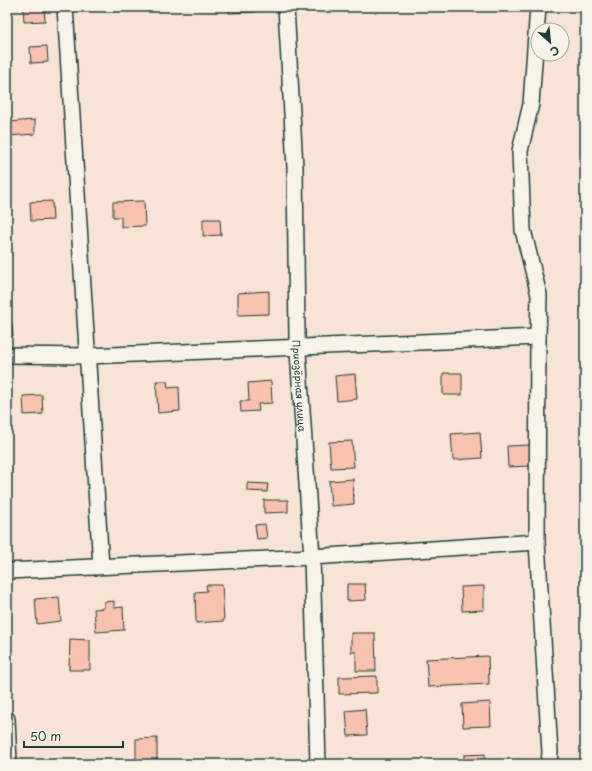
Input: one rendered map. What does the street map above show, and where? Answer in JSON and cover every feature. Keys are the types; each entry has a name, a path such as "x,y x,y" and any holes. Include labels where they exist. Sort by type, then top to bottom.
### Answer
{"street":[{"path":"65,7 101,566"},
{"name":"Приозёрная улица","path":"286,7 296,167 297,347 312,556 318,764"},
{"path":"538,7 531,104 520,151 523,230 539,295 538,542 550,745 549,764"},
{"path":"7,355 87,356 538,337"},
{"path":"7,571 312,556 538,542"},
{"path":"7,719 9,764"}],"building":[{"path":"23,7 44,7 45,21 24,22"},
{"path":"228,7 256,7 256,12 229,13"},
{"path":"47,46 48,62 31,63 30,47"},
{"path":"35,120 35,134 7,136 7,122"},
{"path":"52,201 53,220 31,221 30,202"},
{"path":"144,201 145,226 121,227 121,217 113,217 113,202"},
{"path":"203,219 220,219 221,235 203,236"},
{"path":"269,291 269,314 238,315 238,293"},
{"path":"7,323 12,323 13,336 7,336"},
{"path":"443,373 462,373 462,395 443,395"},
{"path":"355,374 357,399 337,401 335,376"},
{"path":"156,381 167,381 168,388 179,387 180,411 158,413"},
{"path":"271,381 272,403 258,404 259,411 241,412 240,401 249,401 248,383"},
{"path":"42,395 43,414 24,415 23,396"},
{"path":"480,432 482,458 453,460 451,434"},
{"path":"352,441 354,467 331,468 329,442"},
{"path":"530,445 531,466 508,467 507,446"},
{"path":"353,479 354,504 331,506 329,481"},
{"path":"247,483 268,484 267,492 247,491"},
{"path":"264,500 288,500 288,512 264,513"},
{"path":"265,524 267,538 257,539 255,525"},
{"path":"347,584 365,584 366,600 347,601"},
{"path":"206,585 222,585 224,621 196,623 195,592 207,591"},
{"path":"484,586 484,610 462,611 461,587"},
{"path":"59,597 61,621 37,624 35,599"},
{"path":"114,601 114,608 123,607 124,630 96,632 94,609 104,608 104,602"},
{"path":"351,633 375,633 376,671 356,671 356,652 351,652"},
{"path":"70,639 90,640 90,670 69,670"},
{"path":"488,656 489,684 428,687 426,659"},
{"path":"377,676 377,693 339,694 339,677"},
{"path":"490,702 491,726 463,727 462,704"},
{"path":"365,709 367,735 348,736 346,711"},
{"path":"157,738 157,760 136,761 136,739"},
{"path":"485,754 485,764 464,764 464,755"}]}
